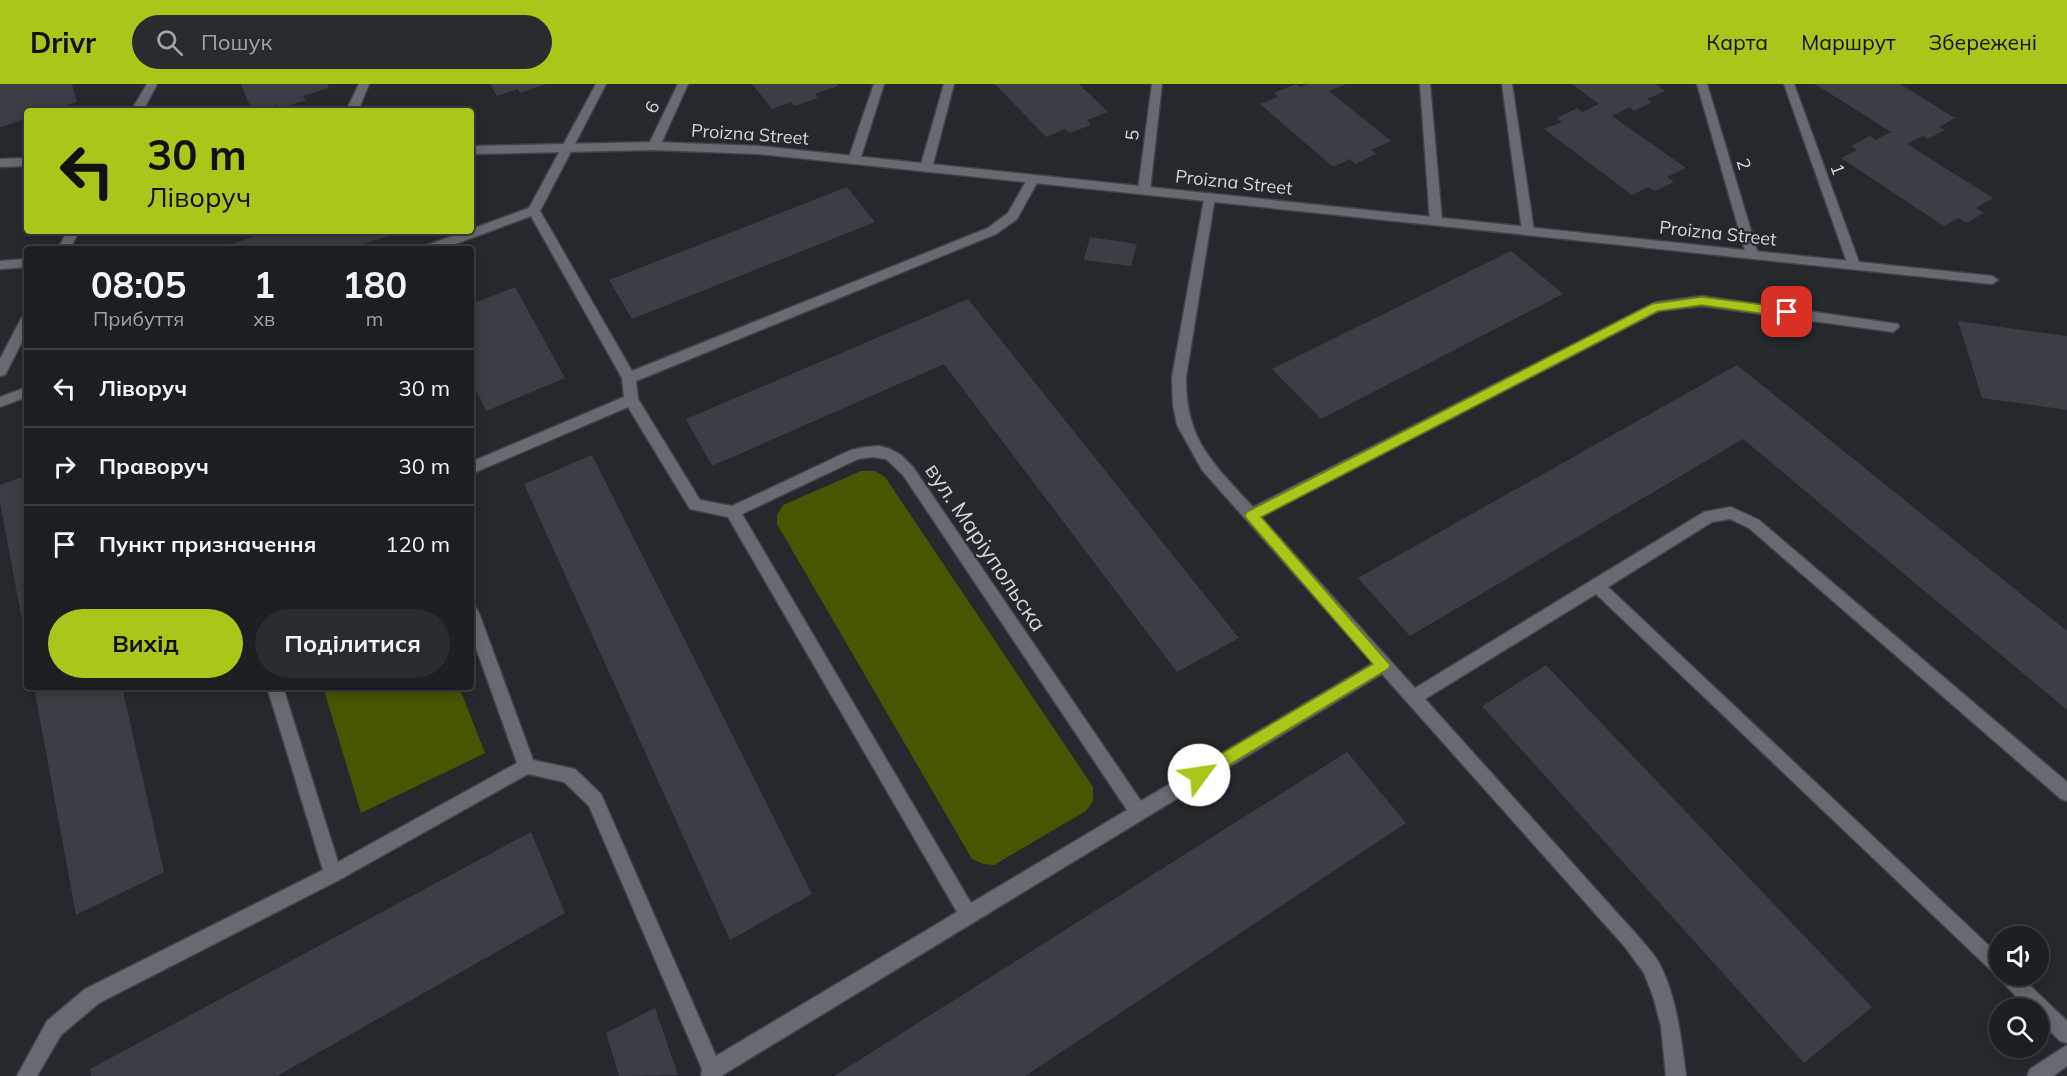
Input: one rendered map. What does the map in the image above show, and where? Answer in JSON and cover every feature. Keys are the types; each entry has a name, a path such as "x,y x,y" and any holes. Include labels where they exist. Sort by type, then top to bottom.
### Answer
{"street":[{"path":"139,108 152,84"},
{"path":"353,108 364,84"},
{"path":"474,233 534,211 601,84"},
{"name":"6","path":"654,146 683,84"},
{"path":"854,160 879,84"},
{"path":"926,168 949,84"},
{"name":"5","path":"1144,190 1156,84"},
{"path":"1425,84 1436,221"},
{"path":"1507,84 1528,231"},
{"name":"2","path":"1701,84 1752,254"},
{"name":"1","path":"1789,84 1854,265"},
{"name":"Proizna Street","path":"474,150 654,146 759,150 1992,280"},
{"path":"0,163 24,162"},
{"path":"628,378 992,231 1013,216 1033,179"},
{"path":"1209,197 1179,377 1178,407 1185,432 1207,466 1383,665 1414,696 1623,932 1651,967 1670,1026 1676,1076"},
{"path":"534,211 628,378 631,400 695,506 733,512 968,914"},
{"path":"437,246 470,234"},
{"path":"0,265 24,263"},
{"path":"1251,515 1656,307 1702,301 1893,327"},
{"path":"0,371 24,326"},
{"path":"0,402 24,393"},
{"path":"474,467 631,400"},
{"name":"вул. Маріупольска","path":"733,512 856,454 878,450 894,455 908,471 1138,811"},
{"path":"1414,696 1709,516 1731,513 1754,524 2067,793"},
{"path":"1597,586 1989,959"},
{"path":"474,621 527,766"},
{"path":"27,1076 54,1028 92,996 333,874 527,766 569,775 595,800 712,1073 968,914 1383,665"},
{"path":"276,690 333,874"},
{"path":"2017,986 2067,1034"},
{"path":"2037,1076 2067,1054"}],"green space":[{"path":"861,471 875,471 885,477 1093,787 1093,801 1086,811 994,865 983,864 972,859 777,524 777,515 783,505"},
{"path":"324,690 460,690 485,753 361,813"}],"building":[{"path":"0,84 72,84 77,102 60,108 24,108 24,123 23,120 0,127"},
{"path":"241,84 327,84 329,88 303,96 306,100 282,108 278,108 277,105 251,108"},
{"path":"490,84 546,84 520,93 518,89 497,96"},
{"path":"752,84 836,84 838,86 815,94 818,98 795,106 791,102 772,109"},
{"path":"995,84 1079,84 1108,112 1087,120 1091,125 1069,133 1065,129 1046,137"},
{"path":"1296,84 1300,87 1308,84 1346,84 1329,91 1391,141 1371,150 1376,154 1355,164 1350,159 1333,167 1260,104 1278,97 1274,93"},
{"path":"1572,84 1656,84 1665,91 1647,99 1652,102 1634,111 1630,107 1612,116 1686,168 1667,177 1674,182 1655,191 1648,187 1632,195 1544,129 1562,122 1557,118 1577,108 1582,112 1599,104"},
{"path":"1815,84 1900,84 1955,118 1939,127 1945,130 1928,139 1923,136 1907,144 1993,198 1976,208 1984,213 1966,223 1959,218 1944,226 1841,158 1857,150 1851,146 1870,136 1875,140 1891,132"},
{"path":"847,187 875,222 632,319 609,280"},
{"path":"261,234 393,234 359,246 226,246"},
{"path":"1090,237 1137,244 1131,266 1084,260"},
{"path":"1511,251 1563,294 1321,419 1272,369"},
{"path":"515,287 565,378 486,411 474,386 474,303"},
{"path":"968,299 1239,638 1177,672 944,364 712,466 686,419"},
{"path":"1958,321 2067,336 2067,410 1982,398"},
{"path":"1737,365 2067,631 2067,710 1743,439 1410,636 1358,578"},
{"path":"592,455 812,894 730,940 524,484"},
{"path":"24,476 24,631 0,502 0,485"},
{"path":"1546,665 1872,1007 1804,1063 1482,706"},
{"path":"35,690 123,690 164,872 76,915"},
{"path":"1347,752 1406,823 1025,1076 834,1076"},
{"path":"531,832 565,913 277,1076 91,1076 90,1069"},
{"path":"655,1008 678,1075 619,1076 606,1033"}],"route":[{"path":"1199,775 1383,665 1251,515 1656,307 1702,301 1787,312"}]}
